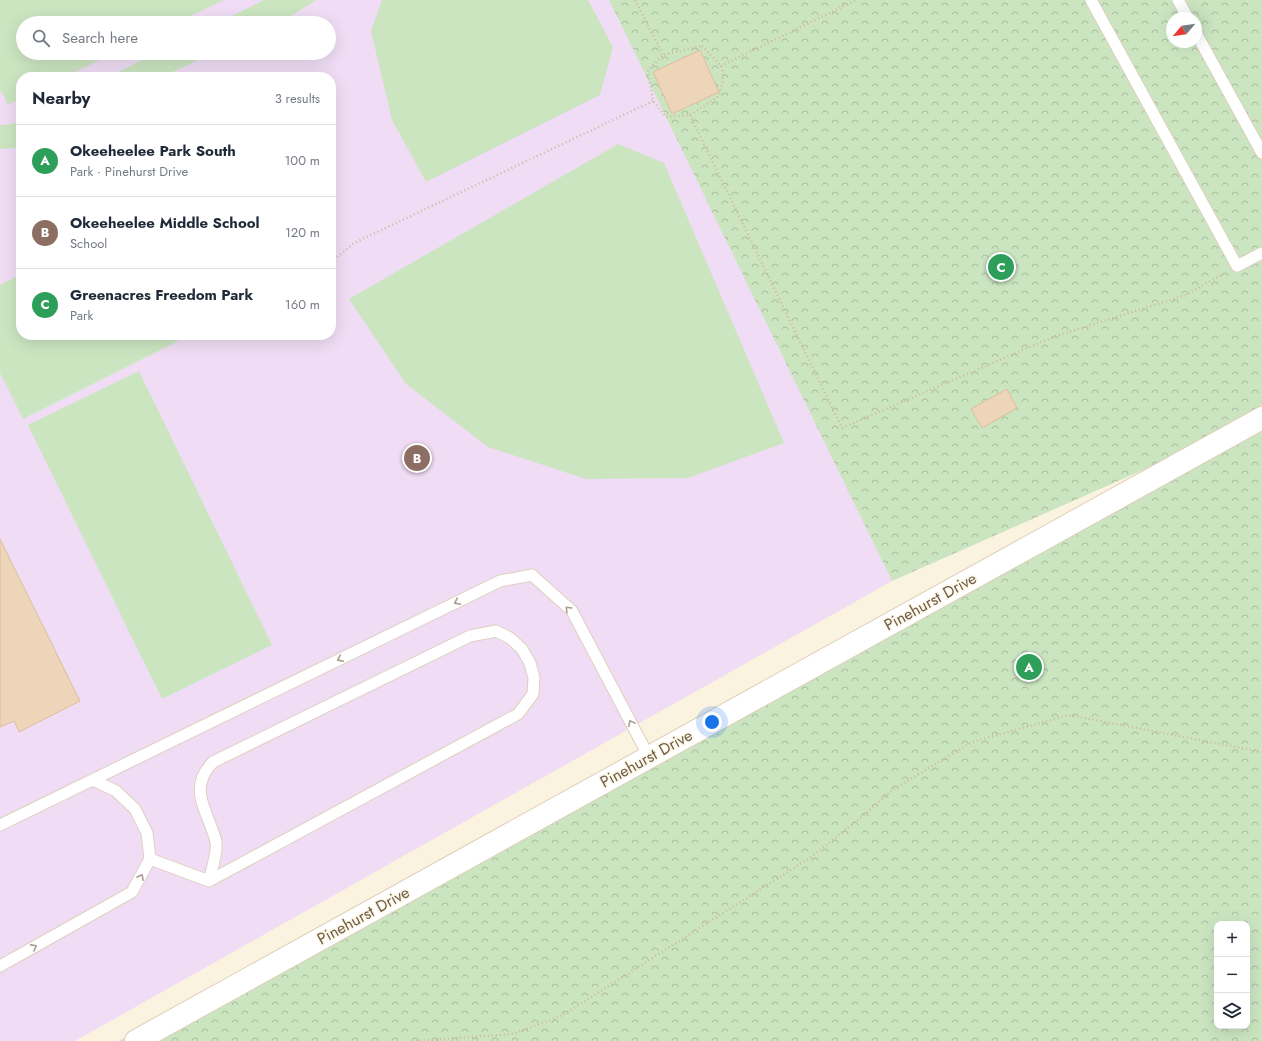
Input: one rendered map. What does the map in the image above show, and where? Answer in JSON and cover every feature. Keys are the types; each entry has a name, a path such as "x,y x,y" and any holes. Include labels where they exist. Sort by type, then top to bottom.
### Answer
{"street":[{"name":"Pinehurst Drive","path":"136,1041 1262,418"}],"lane":[{"path":"1091,0 1237,266 1262,253"},
{"path":"1178,0 1185,12"},
{"path":"1202,44 1262,153"},
{"path":"0,825 500,581 532,576 572,611 649,757"},
{"path":"150,859 209,882 518,714 533,694 534,678 530,663 522,649 510,638 496,631 470,636 213,762 206,770 201,780 200,790 202,801 216,844 209,882"},
{"path":"0,966 132,892 150,859 147,833 135,809 116,791 92,780"}],"path":[{"path":"635,0 663,55"},
{"path":"721,66 856,0"},
{"path":"702,46 721,66 724,75 719,96 690,115 666,117 653,101 648,70 663,55 702,46"},
{"path":"336,258 354,243 653,101"},
{"path":"690,115 842,428 1053,337 1186,295 1237,266"},
{"path":"416,1041 513,1034 563,1015 811,857 894,789 972,742 1070,715 1262,752"}],"shaded area":[{"path":"0,0 613,0 892,581 75,1041 0,1041"}],"green space":[{"path":"0,0 224,0 191,16 16,16 16,60 100,60 75,72 16,72 16,101 8,105 0,89"},
{"path":"264,0 316,0 290,16 232,16"},
{"path":"382,0 588,0 613,47 600,95 426,182 392,120 371,31"},
{"path":"609,0 1262,0 1262,1041 119,1041 1195,447 892,581"},
{"path":"143,60 198,60 173,72 118,72"},
{"path":"16,122 16,148 0,149 0,125"},
{"path":"618,144 664,163 784,443 688,478 586,479 488,447 406,384 349,299"},
{"path":"16,277 16,340 180,340 23,419 0,373 0,285"},
{"path":"139,371 272,645 162,699 28,425"}],"building":[{"path":"700,50 719,92 672,114 653,72"},
{"path":"1007,389 1017,408 982,428 971,409"},
{"path":"0,539 80,701 19,732 14,721 0,727"}],"place":[{"name":"Greenacres Freedom Park","path":"1001,267"},
{"name":"Okeeheelee Middle School","path":"417,458"},
{"name":"Okeeheelee Park South","path":"1029,667"}]}
